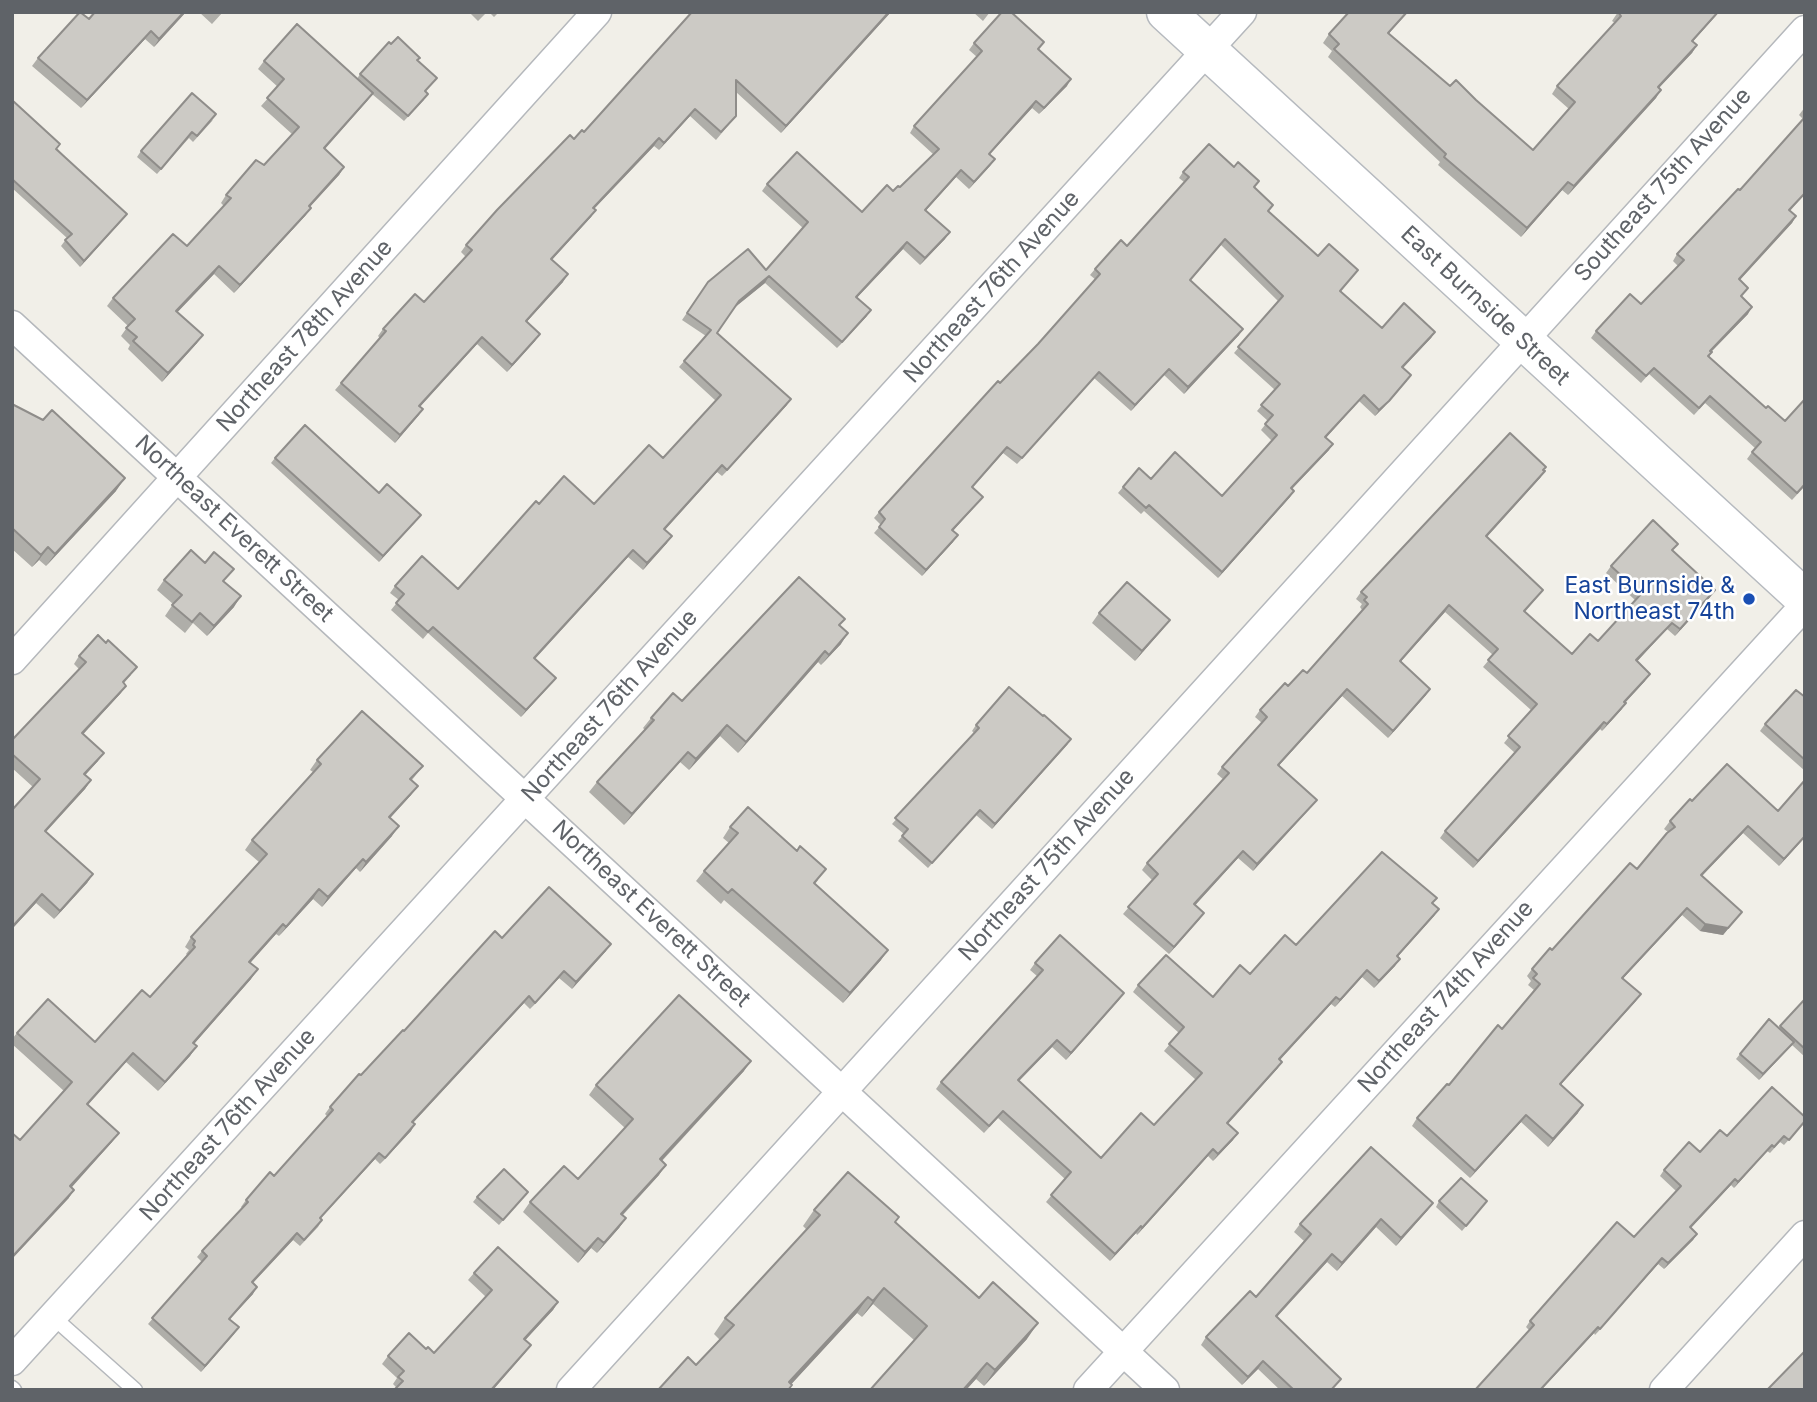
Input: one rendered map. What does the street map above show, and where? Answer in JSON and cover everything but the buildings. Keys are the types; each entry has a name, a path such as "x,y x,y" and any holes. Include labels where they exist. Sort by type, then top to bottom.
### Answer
{"street":[{"name":"Northeast 78th Avenue","path":"12,660 597,12"},
{"name":"East Burnside Street","path":"1166,12 1805,599"},
{"name":"Northeast 76th Avenue","path":"12,1362 1242,12"},
{"name":"Southeast 75th Avenue","path":"1522,340 1805,30"},
{"name":"Northeast Everett Street","path":"12,325 1165,1390"},
{"name":"Northeast 75th Avenue","path":"571,1390 1522,340"},
{"name":"Northeast 74th Avenue","path":"1088,1390 1805,605"},
{"path":"1664,1390 1805,1235"}],"lane":[{"path":"52,1317 135,1390"}],"place":[{"name":"East Burnside & Northeast 74th","path":"1749,599"}]}
